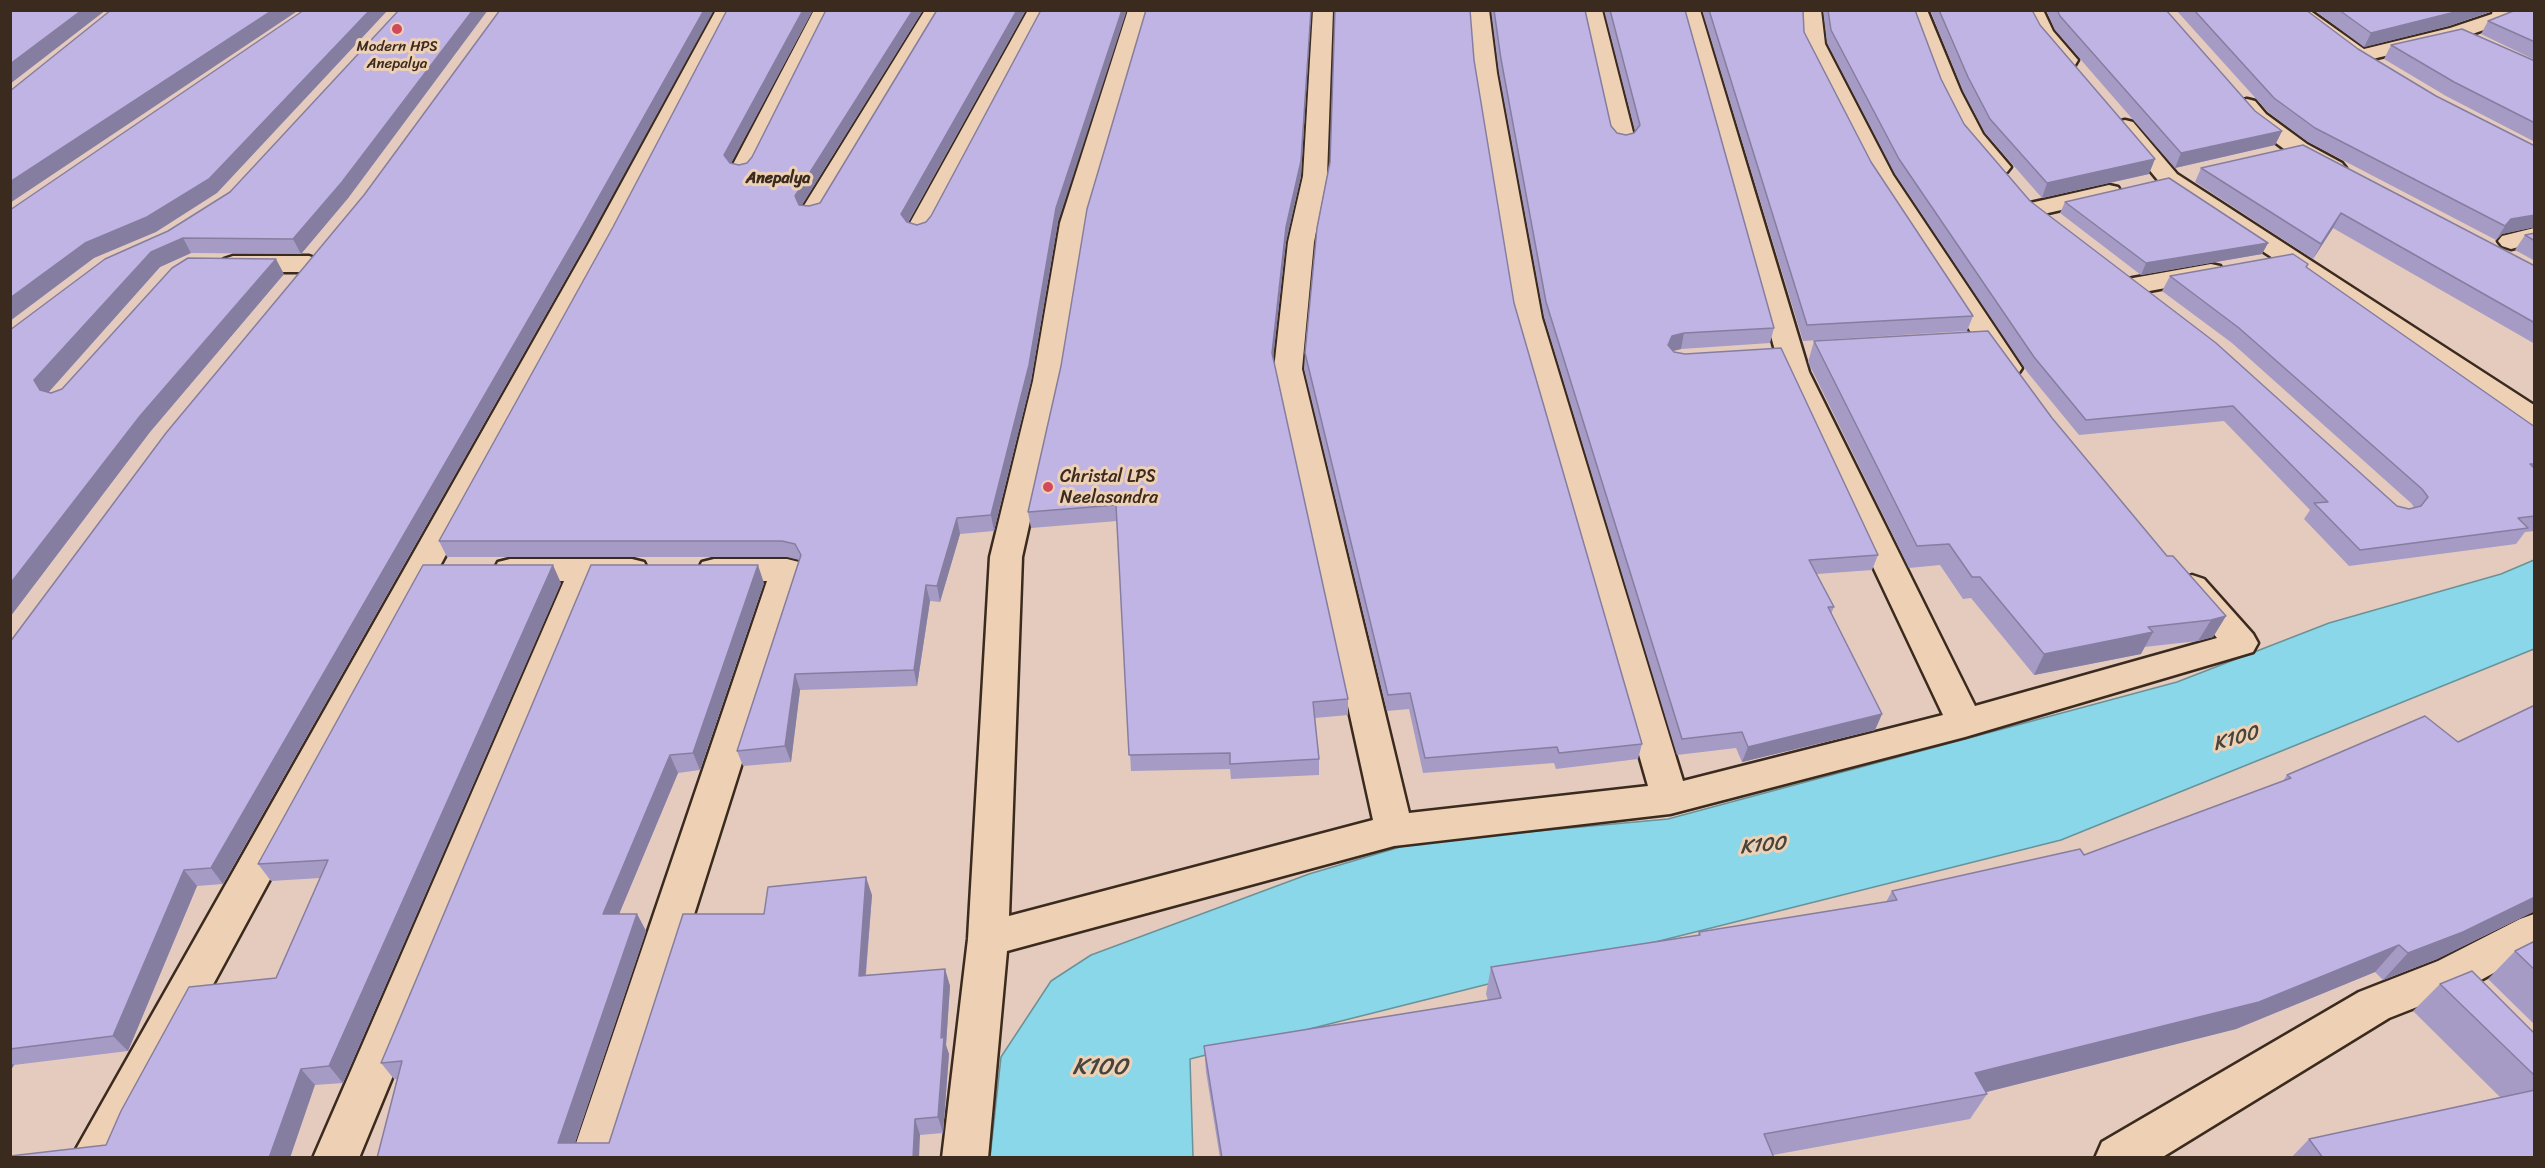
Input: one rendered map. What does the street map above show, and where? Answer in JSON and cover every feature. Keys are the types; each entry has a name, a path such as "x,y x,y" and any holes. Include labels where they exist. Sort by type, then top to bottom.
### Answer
{"street":[{"path":"94,1158 603,241 726,10"},
{"path":"742,170 824,10"},
{"path":"812,212 935,10"},
{"path":"919,230 1038,10"},
{"path":"965,1158 988,939 1006,557 1047,381 1072,223 1119,78 1138,10"},
{"path":"1323,10 1315,176 1301,242 1288,369 1394,830"},
{"path":"1479,10 1486,73 1528,318 1670,799"},
{"path":"1592,10 1623,140"},
{"path":"1690,10 1795,372 1965,723"},
{"path":"1811,10 1814,44 1881,175 1978,341 2022,388"},
{"path":"1917,10 1950,92 1973,137 2022,194 2057,227"},
{"path":"2033,10 2044,33 2079,74"},
{"path":"2295,10 2360,56 2389,73"},
{"path":"2360,56 2457,33 2502,17 2503,10"},
{"path":"2457,33 2486,46"},
{"path":"2236,94 2258,119 2299,149 2354,179"},
{"path":"2109,108 2150,183 2289,259 2533,416"},
{"path":"2267,157 2299,149"},
{"path":"2022,194 2150,183 2202,171"},
{"path":"203,263 317,255 288,290"},
{"path":"2159,306 2125,280 2289,259"},
{"path":"988,939 1394,830 1670,799 1965,723 2241,643 2170,563"},
{"path":"419,570 786,570 594,1158"},
{"path":"336,1158 585,571"},
{"path":"2118,1158 2374,1005 2465,986 2535,931"}],"water":[{"name":"K100","path":"2534,560 2534,649 2061,840 1190,1059 1193,1157 990,1158 1001,1057 1051,981 1091,955 1309,874 1417,842 1668,819 2177,682 2329,623 2501,574"}],"building":[{"path":"10,10 82,10 10,64"},
{"path":"111,10 273,10 10,182 10,91"},
{"path":"304,10 370,10 209,179 147,217 85,243 10,298 10,210"},
{"path":"399,10 473,10 342,182 293,239 183,238 151,252 34,380 40,390 51,393 62,389 172,268 188,258 276,259 140,416 10,584 10,330 105,259 168,231 230,192"},
{"path":"500,10 704,10 583,225 211,868 184,870 113,1036 10,1049 10,642 166,433 364,195"},
{"path":"727,10 803,10 724,155 730,163 739,165 747,163 752,157 826,10 913,10 795,196 799,205 809,206 820,203 937,10 1017,10 901,214 907,222 917,225 926,222 931,216 1041,10 1122,10 1056,208 1029,365 991,515 957,518 937,586 926,585 914,670 795,674 785,746 737,751 801,555 795,544 782,541 439,541 613,227"},
{"path":"1146,10 1311,10 1301,161 1286,227 1272,353 1348,699 1313,702 1319,759 1230,764 1230,753 1129,755 1116,505 1028,512 1061,366 1087,209"},
{"path":"1335,10 1470,10 1474,60 1514,303 1642,744 1559,753 1557,747 1425,758 1410,693 1388,695 1305,353 1317,228 1330,162"},
{"path":"1494,10 1585,10 1611,126 1617,133 1626,135 1634,133 1640,125 1610,10 1685,10 1774,328 1684,333 1672,336 1668,345 1674,352 1685,354 1781,348 1878,555 1809,560 1834,607 1828,607 1882,714 1748,747 1742,732 1682,739 1546,302"},
{"path":"1709,10 1803,10 1804,32 1871,162 1973,316 1807,325"},
{"path":"1828,10 1915,10 1941,79 1964,124 2030,201 2216,343 2397,506 2409,509 2421,506 2428,497 2422,489 2239,328 2170,276 2293,254 2308,264 2306,267 2535,427 2535,464 2530,464 2535,469 2535,516 2518,518 2528,528 2360,550 2314,503 2328,502 2233,406 2086,420 2034,357 1899,159 1831,30"},
{"path":"1939,10 2032,10 2040,25 2155,159 2047,183 1990,119 1968,77"},
{"path":"2057,10 2166,10 2255,111 2282,131 2181,153"},
{"path":"2194,10 2306,10 2358,49 2436,96 2535,146 2535,215 2511,219 2505,226 2315,128 2274,98"},
{"path":"2339,10 2463,10 2371,33"},
{"path":"2516,10 2535,10 2535,42 2488,21"},
{"path":"2462,29 2535,61 2535,123 2454,82 2391,45"},
{"path":"2303,145 2535,266 2535,323 2341,213 2321,244 2201,168"},
{"path":"2169,178 2268,243 2146,263 2065,202"},
{"path":"2535,233 2535,241 2525,235"},
{"path":"1988,331 2052,418 2167,556 2173,556 2226,616 2211,620 2148,627 2153,632 2044,654 1980,577 1972,577 1949,544 1917,546 1814,341"},
{"path":"423,565 553,565 329,1066 301,1069 269,1158 10,1158 10,1156 106,1145 121,1111 189,987 276,978 328,860 258,864"},
{"path":"591,565 758,565 693,753 670,755 603,914 637,914 558,1143 609,1143 683,914 764,914 768,887 866,877 859,976 945,969 941,1038 944,1037 938,1117 915,1119 913,1158 377,1158 402,1061 381,1063"},
{"path":"2535,705 2535,897 2463,932 2408,953 2399,945 2259,1002 1975,1073 1987,1094 1764,1134 1774,1158 1222,1158 1204,1046 1501,998 1491,967 1700,935 1699,932 1897,900 1892,891 2080,849 2084,855 2291,778 2287,775 2425,716 2458,742"},
{"path":"2535,941 2535,970 2515,951"},
{"path":"2472,971 2535,1034 2535,1076 2440,984"},
{"path":"2535,1090 2535,1158 2323,1158 2309,1139"}],"place":[{"name":"Modern HPS Anepalya","path":"397,29"},
{"name":"Christal LPS Neelasandra","path":"1048,487"}],"district":[{"name":"Anepalya","path":"778,179"}]}
